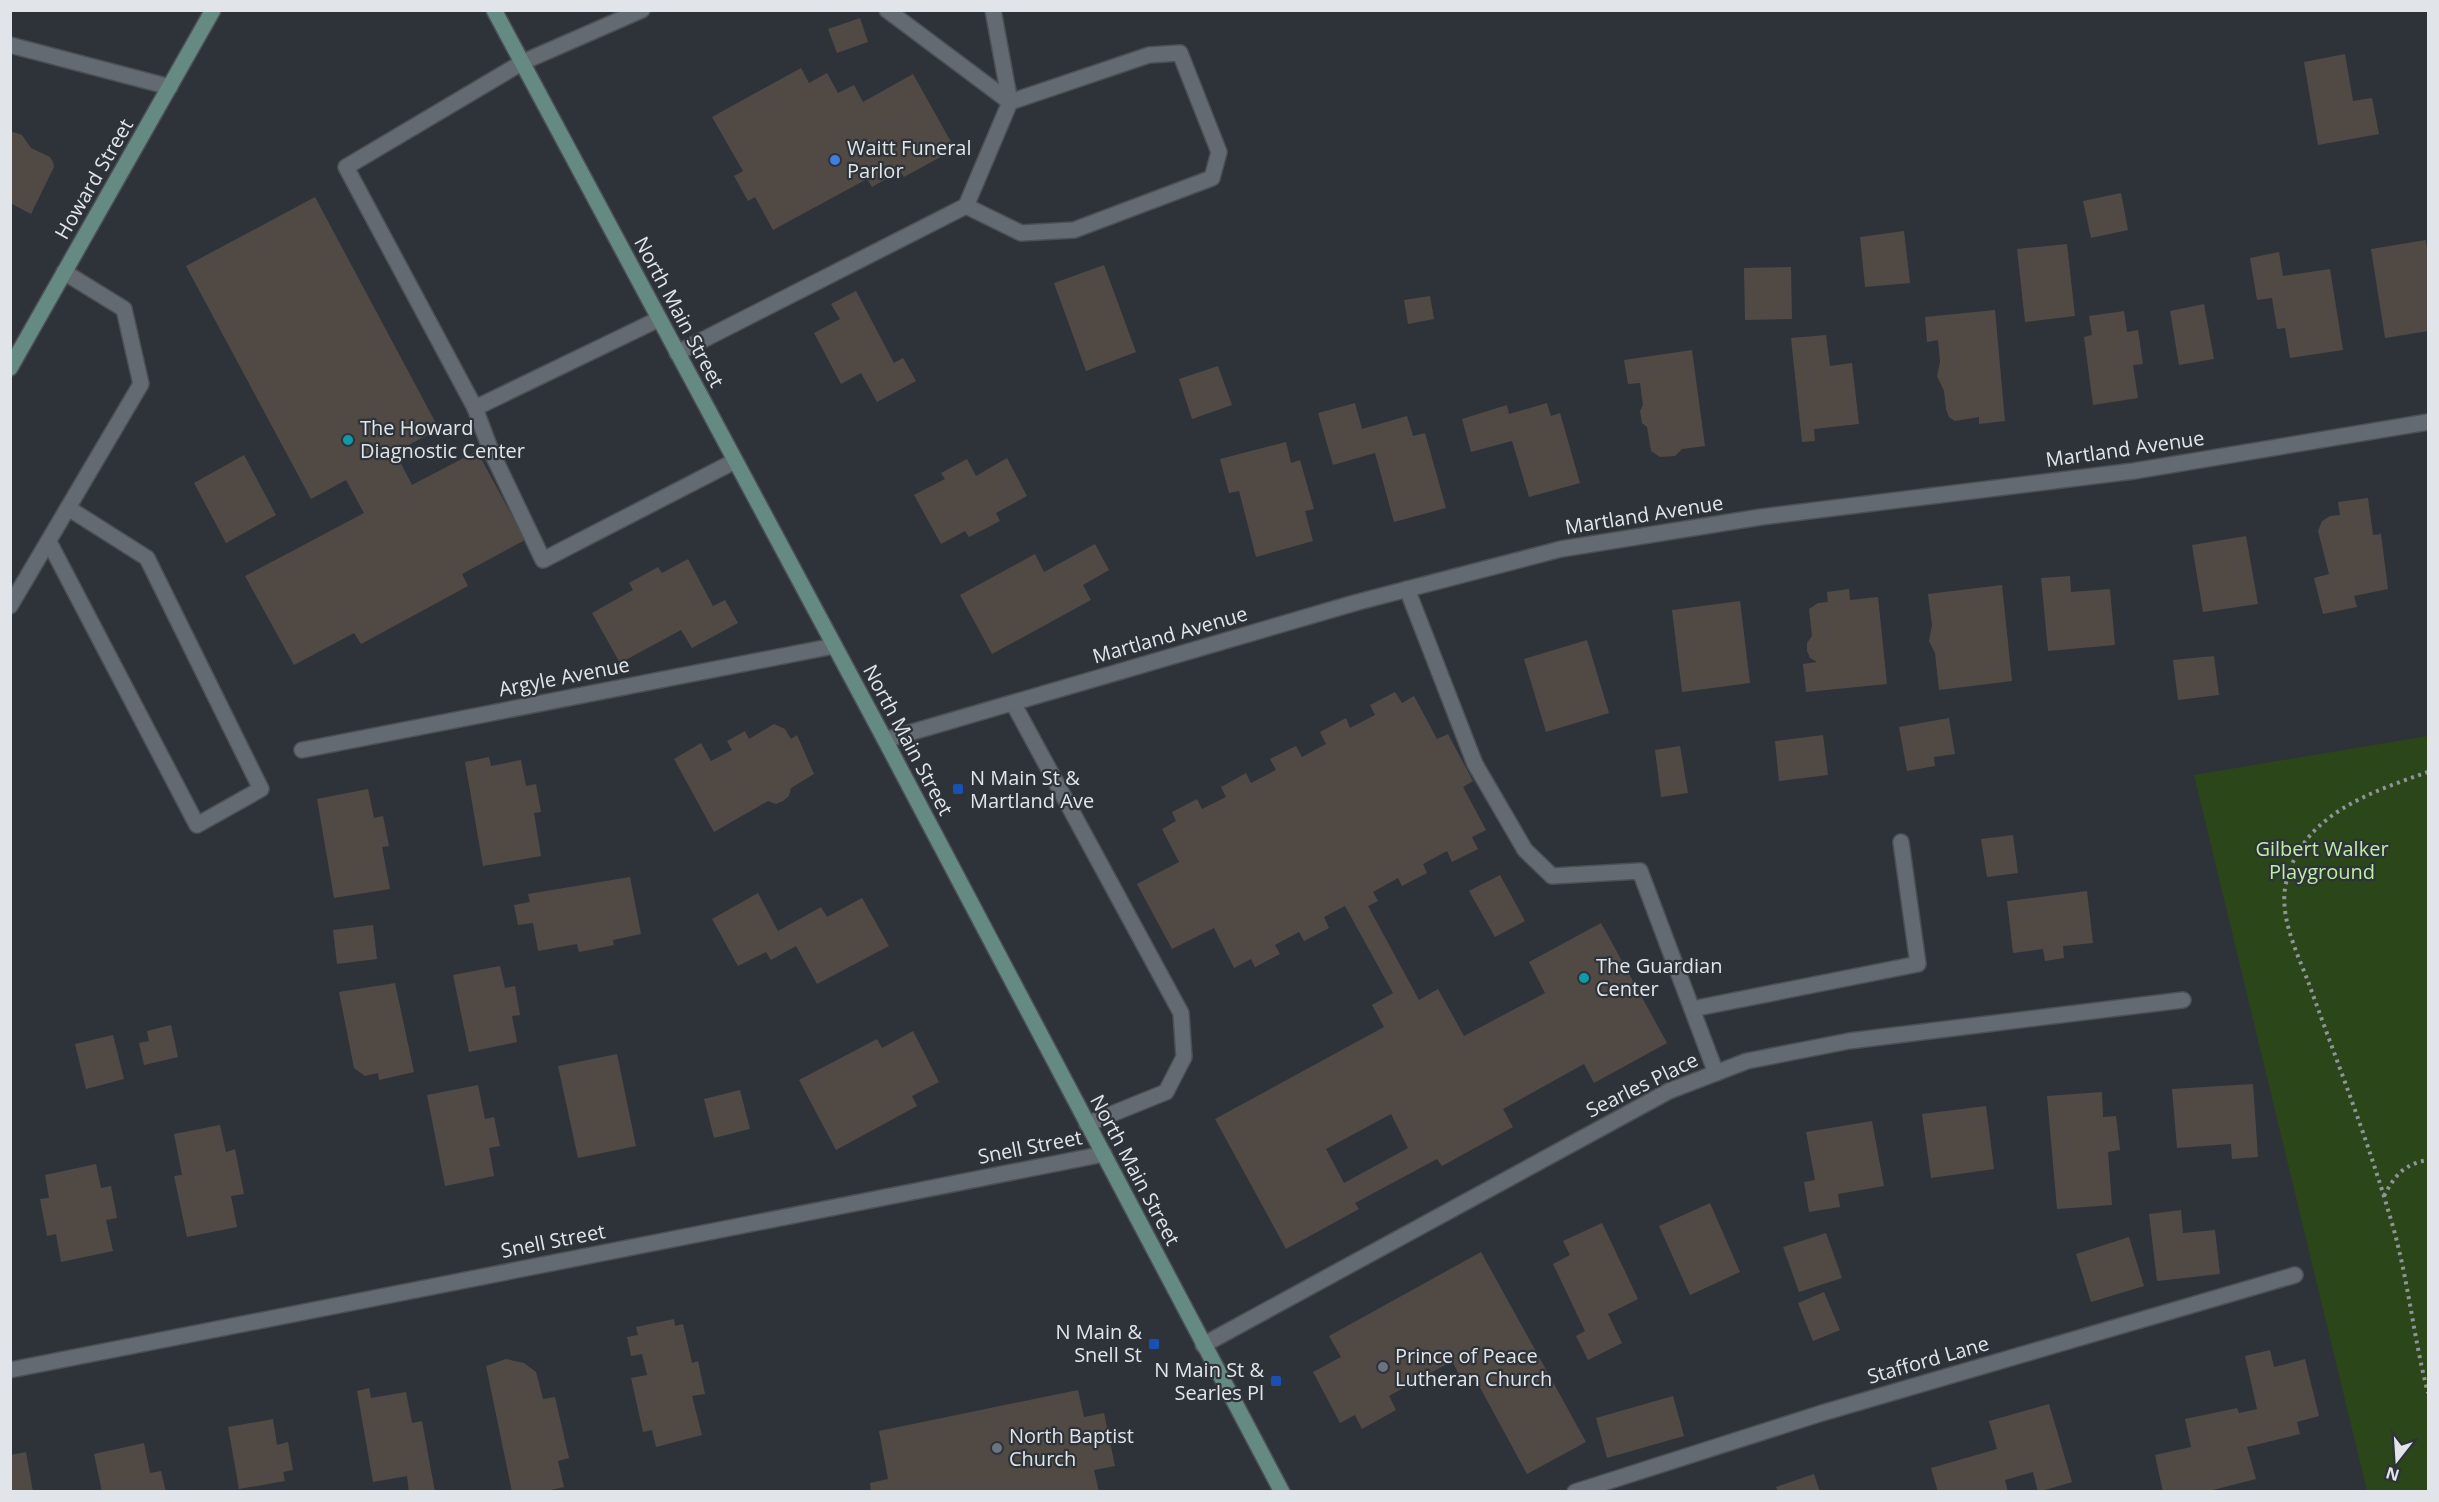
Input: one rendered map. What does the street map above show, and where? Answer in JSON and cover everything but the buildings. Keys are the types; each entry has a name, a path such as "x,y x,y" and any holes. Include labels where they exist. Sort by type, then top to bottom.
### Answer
{"main road":[{"name":"Howard Street","path":"10,368 213,10"},
{"name":"North Main Street","path":"494,10 885,740 1203,1346 1282,1491"}],"street":[{"path":"642,10 522,62 346,167 476,408 491,451 543,560 735,461"},
{"path":"886,10 1010,102"},
{"path":"677,353 966,206 1010,102 993,10"},
{"path":"10,45 170,87"},
{"path":"966,206 1021,233 1074,230 1212,178 1219,152 1180,53 1149,55 1010,102"},
{"path":"10,606 141,384 124,309 64,272"},
{"path":"476,408 659,319"},
{"name":"Martland Avenue","path":"885,740 1407,589 1573,547 1761,517 2134,471 2428,422"},
{"path":"49,542 196,825 261,789 147,558 68,508"},
{"path":"1407,589 1475,764 1525,850 1552,876 1640,871 1716,1073"},
{"name":"Argyle Avenue","path":"302,750 834,646"},
{"path":"1013,703 1181,1013 1184,1057 1166,1092 1087,1124"},
{"path":"1692,1009 1918,964 1901,842"},
{"name":"Searles Place","path":"1203,1346 1669,1091 1747,1060 1848,1041 2183,1000"},
{"name":"Snell Street","path":"10,1370 1104,1154"},
{"name":"Stafford Lane","path":"1575,1491 1822,1413 2295,1275"}],"path":[{"path":"2428,772 2367,794 2330,816 2312,831 2292,861 2284,898 2290,934 2363,1132 2392,1222 2428,1393"},
{"path":"2384,1196 2394,1176 2415,1162 2428,1160"}],"green space":[{"name":"Gilbert Walker Playground","path":"2428,736 2428,1491 2367,1491 2194,775"}],"place":[{"name":"Waitt Funeral Parlor","path":"835,160"},
{"name":"The Howard Diagnostic Center","path":"348,440"},
{"name":"N Main St & Martland Ave","path":"958,789"},
{"name":"The Guardian Center","path":"1584,978"},
{"name":"N Main & Snell St","path":"1154,1344"},
{"name":"Prince of Peace Lutheran Church","path":"1383,1367"},
{"name":"N Main St & Searles Pl","path":"1276,1381"},
{"name":"North Baptist Church","path":"997,1448"}]}
